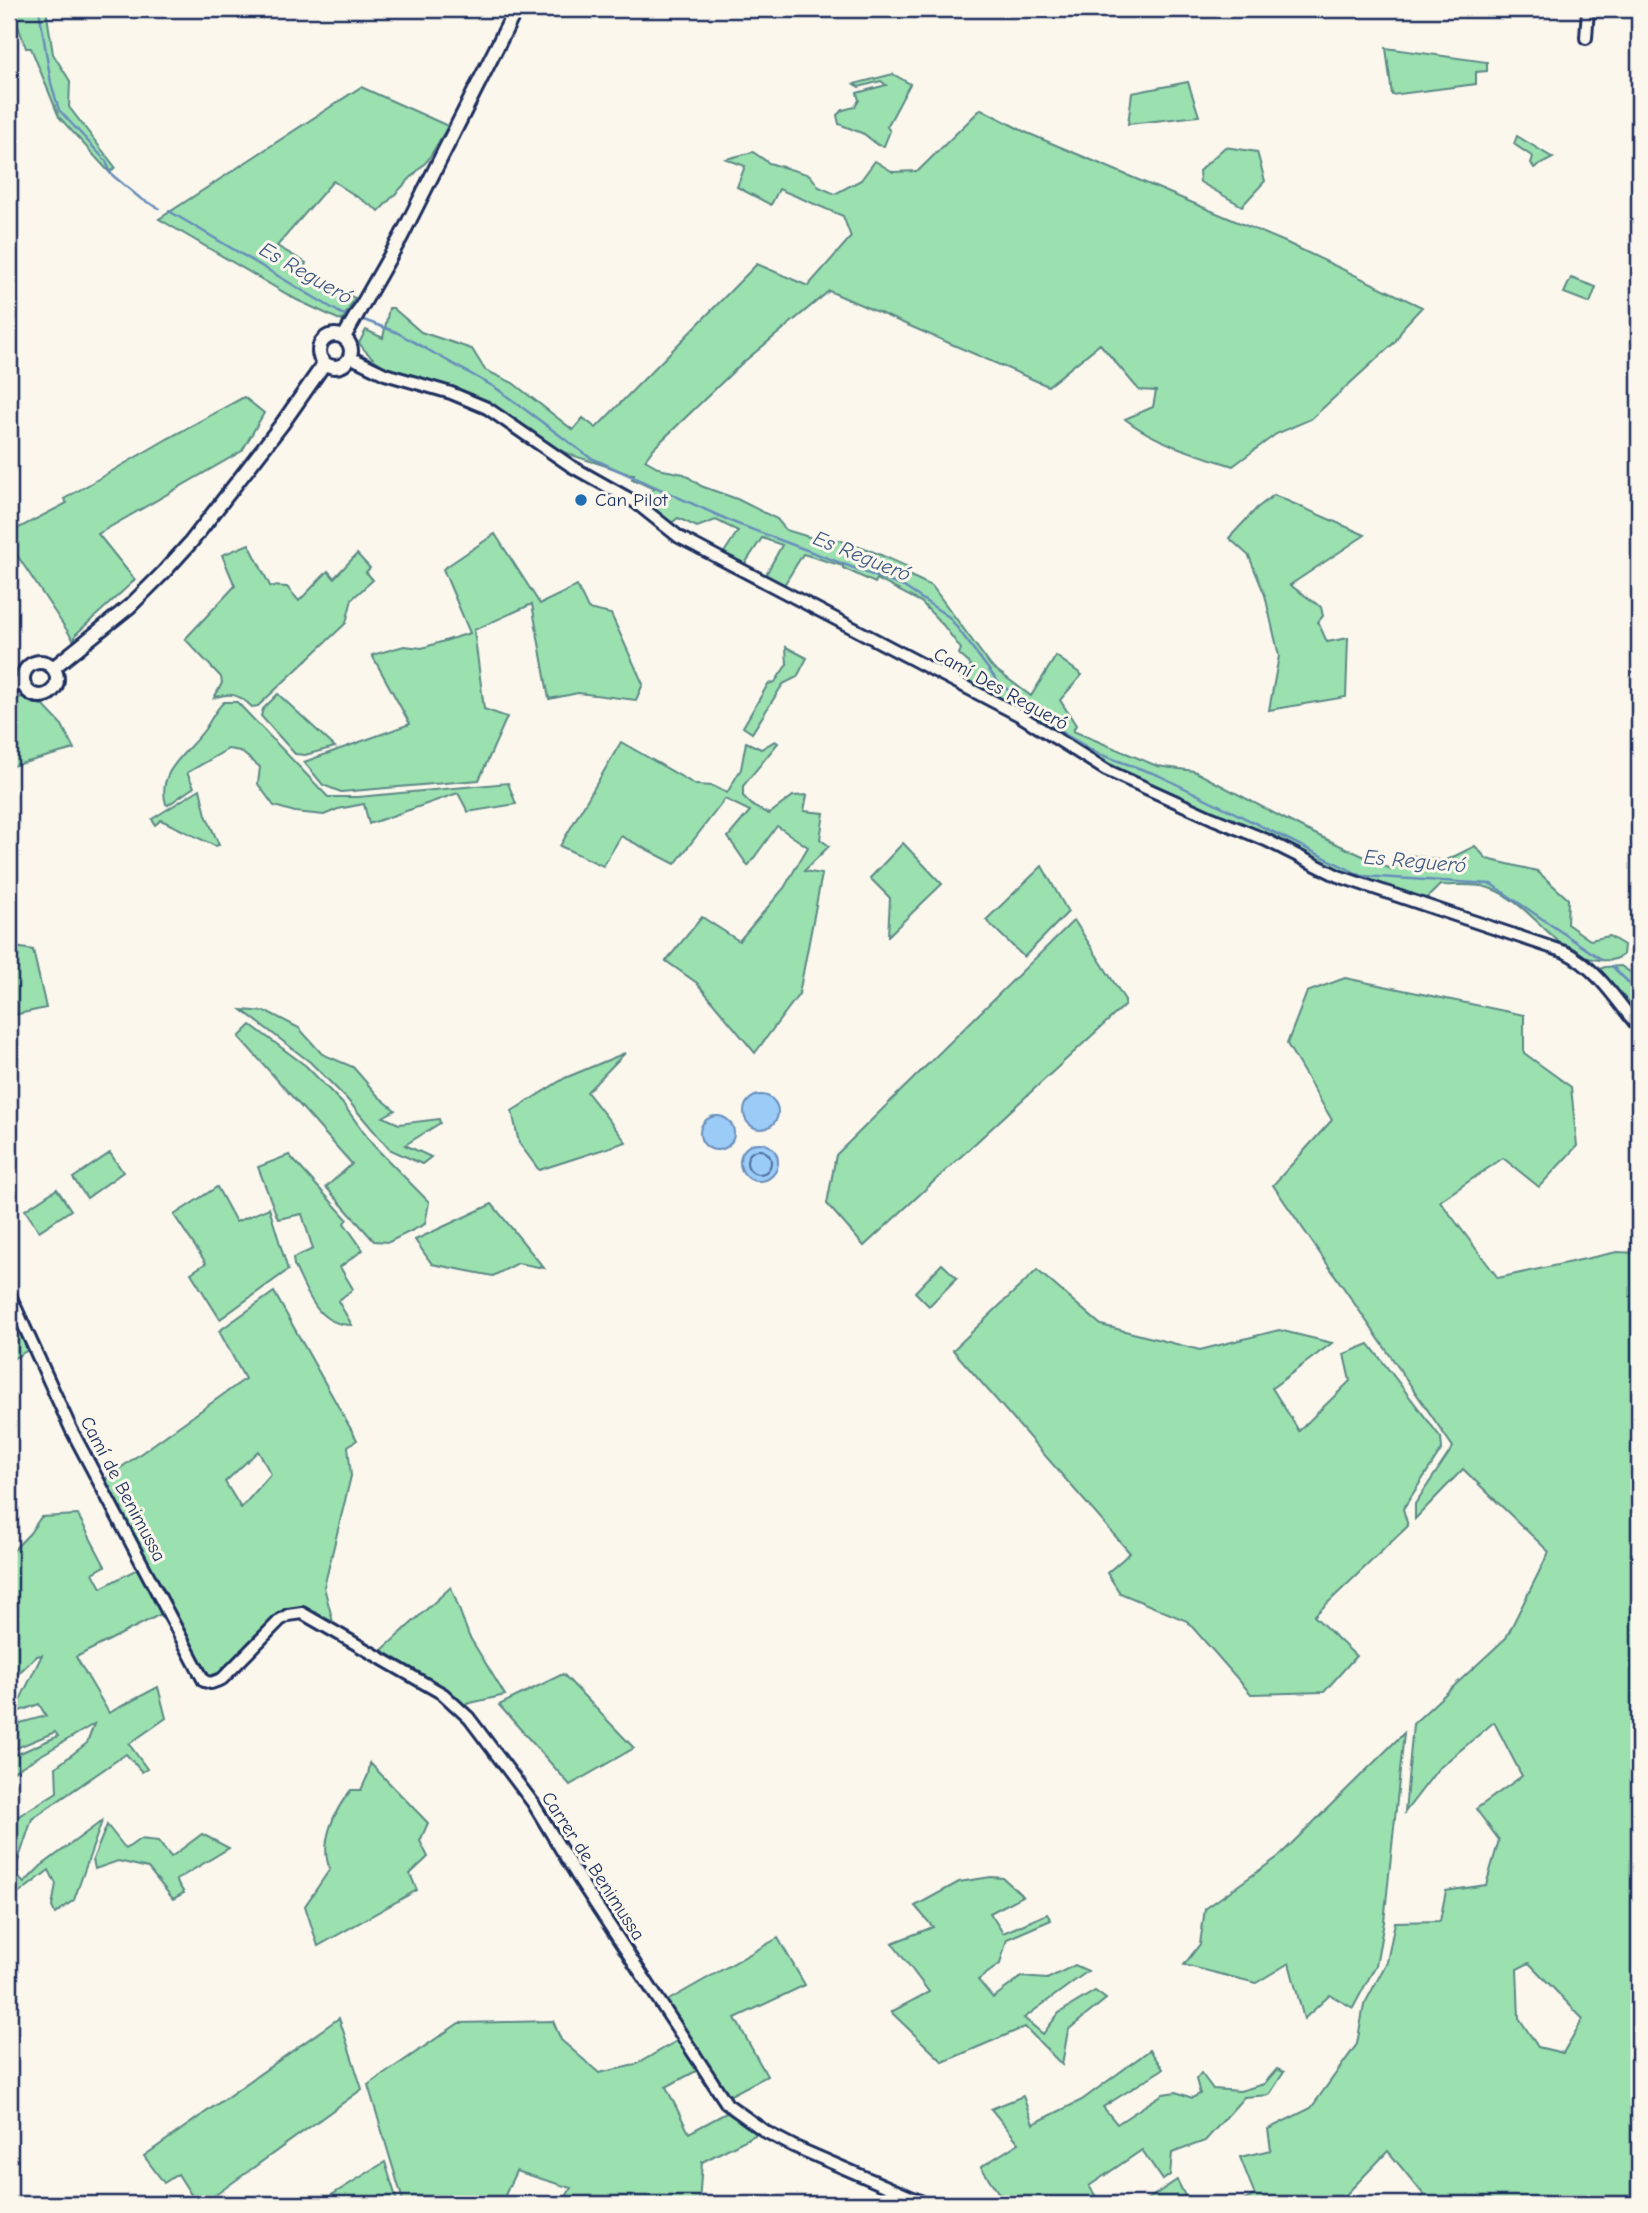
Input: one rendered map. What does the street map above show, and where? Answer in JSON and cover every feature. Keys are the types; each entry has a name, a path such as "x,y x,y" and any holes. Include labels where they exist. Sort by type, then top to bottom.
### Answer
{"main road":[{"path":"344,337 450,142 516,9"},
{"path":"328,335 344,337 350,344 350,357 339,367 324,364 318,351 321,342 328,335"},
{"path":"53,668 130,606 191,542 282,424 324,364"},
{"path":"41,662 53,668 57,683 53,690 45,696 31,694 23,682 24,672 31,664 41,662"},
{"path":"9,688 23,682"}],"street":[{"path":"1586,38 1588,9"},
{"name":"Camí Des Regueró","path":"350,357 385,374 451,393 487,408 571,466 635,502 679,537 1019,715 1106,770 1266,840 1338,876 1577,958 1590,969 1639,1028"},
{"name":"Camí de Benimussa","path":"9,1293 71,1429 202,1678 211,1683 222,1679"},
{"name":"Carrer de Benimussa","path":"222,1679 280,1620 288,1615 302,1613 443,1694 469,1718 533,1803 579,1879 727,2104 766,2132 793,2146 927,2204"}],"green space":[{"path":"12,9 46,9 53,54 70,81 69,107 115,167 110,173 59,117 31,48 26,48"},
{"path":"1386,48 1487,62 1487,71 1476,72 1476,84 1392,95"},
{"path":"893,74 910,84 887,127 890,131 884,146 839,124 837,115 843,110 855,107 859,100 857,93 886,85 881,81 859,87 854,84"},
{"path":"1188,82 1199,116 1128,124 1132,93"},
{"path":"361,87 448,126 428,160 379,211 333,181 277,246 306,263 301,275 355,298 342,321 297,300 159,219"},
{"path":"981,109 1025,132 1285,242 1422,307 1405,325 1395,342 1311,419 1276,434 1233,466 1163,441 1125,419 1153,407 1156,391 1139,390 1100,344 1048,386 829,291 740,365 654,448 645,460 663,470 684,474 701,486 737,499 777,519 786,530 822,541 824,535 910,568 906,574 932,586 991,666 1031,696 1056,656 1082,675 1060,700 1076,725 1073,731 1157,766 1194,771 1302,828 1391,869 1410,855 1445,861 1475,846 1487,859 1537,871 1568,899 1567,924 1590,940 1609,936 1624,945 1623,955 1605,960 1576,954 1512,900 1484,886 1440,885 1424,901 1353,879 1275,839 1173,796 1087,754 1024,716 1007,702 963,682 971,665 959,654 961,649 943,625 921,602 877,579 875,583 843,566 803,554 784,585 765,576 782,545 762,538 744,565 723,554 738,531 716,520 697,527 678,518 670,524 639,500 654,489 632,479 634,474 624,473 560,450 487,403 401,375 371,357 359,343 366,330 383,338 389,308 393,308 421,332 472,349 485,370 513,383 573,430 583,418 596,428 757,264 808,286 851,237 843,216 779,189 771,205 737,187 745,166 726,159 753,152 769,163 810,175 819,187 835,194 861,180 875,161 893,172 918,171"},
{"path":"1517,136 1553,158 1534,168 1531,163 1533,157 1514,144"},
{"path":"1225,147 1257,152 1265,181 1242,206 1200,182 1199,171"},
{"path":"1571,278 1596,287 1590,303 1564,293"},
{"path":"244,397 264,413 242,451 98,534 135,580 76,634 74,641 9,543 9,533 67,503 64,499"},
{"path":"1274,495 1365,535 1290,585 1321,607 1323,616 1318,622 1327,642 1348,638 1346,697 1269,710 1279,656 1265,595 1249,556 1229,538 1257,508"},
{"path":"495,534 540,604 577,586 588,609 611,614 643,684 636,700 578,693 549,699 532,604 474,630 484,709 507,717 479,780 341,792 323,785 304,762 410,724 372,655 404,646 422,648 470,633 443,569"},
{"path":"249,544 270,586 287,587 299,601 328,571 334,578 357,554 370,568 366,572 373,580 352,599 346,623 258,706 252,707 234,695 214,698 222,683 221,677 185,639 235,586 222,555"},
{"path":"786,647 807,658 797,677 783,684 752,733 743,727 768,684 775,682 787,664"},
{"path":"278,694 335,747 305,755 295,754 261,716 263,709"},
{"path":"21,697 44,706 62,725 74,749 9,767 9,702"},
{"path":"224,702 237,702 328,797 358,797 508,783 516,804 468,812 458,793 369,824 364,804 324,815 295,812 274,806 258,784 260,767 240,751 228,749 187,773 194,787 166,804 164,792 169,772"},
{"path":"775,741 778,743 743,786 743,796 754,807 769,814 793,796 807,795 804,811 824,813 820,839 829,846 804,871 822,874 799,994 755,1053 697,983 666,961 702,917 739,941 784,888 808,847 777,826 748,866 728,837 750,811 725,799 675,864 621,836 603,866 560,846 621,742 696,785 713,786 727,793 741,769 746,742 761,749"},
{"path":"200,789 206,815 219,845 215,846 161,820 155,825 152,819"},
{"path":"903,843 942,884 888,936 890,898 870,878"},
{"path":"1042,866 1068,912 1024,957 986,920"},
{"path":"1074,920 1125,1000 1125,1005 864,1246 827,1204 836,1155"},
{"path":"9,946 33,950 46,1008 9,1016"},
{"path":"1621,966 1630,972 1639,968 1639,1022 1597,970"},
{"path":"1345,978 1524,1015 1524,1053 1571,1087 1577,1146 1539,1187 1503,1158 1440,1201 1498,1278 1617,1252 1639,1253 1639,2204 1412,2204 1424,2195 1388,2151 1340,2204 1237,2204 1255,2195 1240,2157 1271,2150 1268,2129 1311,2108 1357,2044 1364,2005 1387,1962 1395,1922 1440,1921 1446,1891 1486,1885 1499,1840 1476,1809 1522,1776 1494,1722 1438,1769 1405,1812 1413,1724 1506,1638 1549,1552 1463,1469 1415,1519 1415,1504 1453,1447 1273,1185 1332,1120 1287,1044 1307,992","holes":["1529,1963 1583,2019 1563,2053 1538,2047 1519,2018 1517,1969"]},
{"path":"242,1010 268,1012 299,1028 322,1054 353,1067 378,1096 395,1110 383,1117 399,1124 439,1119 440,1123 405,1145 431,1157 422,1164 389,1149 346,1098 310,1062"},
{"path":"251,1025 306,1066 343,1104 373,1145 429,1202 425,1224 389,1242 374,1241 326,1187 352,1164 239,1037"},
{"path":"625,1053 587,1092 626,1142 539,1170 519,1143 512,1111 565,1078"},
{"path":"110,1153 123,1172 87,1198 73,1178"},
{"path":"289,1155 347,1219 344,1223 363,1250 340,1267 353,1289 338,1301 352,1325 330,1320 315,1306 294,1265 293,1258 313,1249 302,1214 278,1219 258,1167"},
{"path":"217,1187 236,1222 269,1208 288,1270 220,1319 191,1273 206,1263 174,1215"},
{"path":"57,1189 71,1210 39,1231 25,1210"},
{"path":"492,1204 544,1268 518,1263 493,1276 432,1264 415,1240"},
{"path":"942,1264 957,1278 929,1306 915,1292"},
{"path":"1037,1270 1101,1325 1200,1350 1279,1330 1332,1343 1272,1388 1299,1431 1350,1381 1344,1354 1369,1344 1441,1438 1442,1449 1403,1509 1408,1526 1314,1616 1356,1656 1324,1692 1251,1694 1187,1621 1120,1593 1107,1573 1130,1553 953,1350"},
{"path":"274,1292 357,1440 348,1446 351,1476 324,1587 333,1622 306,1608 284,1609 218,1676 212,1678 105,1479 245,1379 219,1331","holes":["258,1451 271,1474 241,1508 225,1482"]},
{"path":"19,1332 28,1350 9,1361 9,1338"},
{"path":"78,1515 105,1566 93,1573 101,1588 139,1568 161,1614 76,1657 109,1713 158,1687 166,1718 129,1744 147,1769 142,1772 126,1754 32,1819 14,1873 9,1877 9,1822 57,1792 56,1767 87,1743 94,1724 9,1774 9,1758 58,1736 55,1732 9,1751 9,1726 46,1716 39,1704 9,1715 9,1706 19,1702 42,1655 37,1656 9,1682 9,1555 41,1517"},
{"path":"451,1587 469,1636 505,1695 462,1705 435,1682 382,1650"},
{"path":"563,1674 634,1748 570,1785 499,1705"},
{"path":"1404,1733 1384,1922 1376,1965 1353,2008 1330,1995 1304,2019 1289,1963 1256,1983 1184,1965 1200,1944 1205,1909 1278,1857"},
{"path":"370,1763 428,1823 420,1841 428,1857 410,1874 417,1890 318,1946 305,1906 330,1869 326,1849 334,1817 351,1790 361,1790"},
{"path":"102,1821 74,1900 55,1914 52,1907 56,1884 49,1870 14,1897 9,1889 9,1881 17,1876 24,1883 41,1866"},
{"path":"107,1825 126,1849 140,1839 158,1841 171,1857 202,1834 229,1848 176,1880 184,1893 173,1899 148,1868 118,1861 95,1869 93,1859"},
{"path":"1003,1878 1023,1896 990,1913 1003,1933 1047,1914 1051,1920 1007,1939 1000,1964 978,1980 993,1998 1021,1977 1047,1979 1075,1965 1088,1971 1024,2018 1043,2034 1059,2013 1095,1991 1106,1999 1068,2030 1062,2065 1025,2027 943,2062 891,2012 929,1992 892,1943 933,1927 915,1906 959,1882"},
{"path":"778,1938 805,1985 735,2018 767,2076 727,2097 667,2001"},
{"path":"339,2018 362,2089 203,2204 197,2204 178,2174 164,2183 144,2156"},
{"path":"553,2021 561,2040 599,2073 635,2065 680,2039 698,2070 666,2087 689,2133 728,2112 761,2132 702,2162 699,2204 562,2204 571,2188 516,2171 501,2204 404,2204 368,2085 459,2023"},
{"path":"1150,2050 1163,2069 1103,2107 1117,2124 1163,2094 1176,2092 1192,2098 1200,2094 1196,2079 1201,2073 1213,2089 1240,2091 1264,2084 1277,2069 1284,2072 1269,2095 1244,2097 1205,2141 1172,2153 1170,2175 1163,2180 1142,2150 1089,2186 1101,2204 1006,2204 981,2167 1019,2143 991,2109 1023,2096 1033,2124 1082,2100"},
{"path":"385,2162 398,2204 317,2204"},
{"path":"1177,2180 1189,2204 1141,2204"}],"water":[{"path":"761,1095 773,1100 778,1112 773,1124 761,1129 749,1124 744,1112 749,1100"},
{"path":"717,1116 729,1121 734,1133 729,1145 717,1150 705,1145 700,1133 705,1121"},
{"path":"759,1143 772,1149 778,1162 772,1175 759,1181 746,1175 740,1162 746,1149"}],"waterway":[{"name":"Es Regueró","path":"39,9 51,83 59,110 106,161 111,174 141,199 159,208"},
{"name":"Es Regueró","path":"169,211 342,314 351,316"},
{"name":"Es Regueró","path":"361,319 396,332 496,388 589,457 735,523 904,587 949,617 999,683 1066,735 1099,754 1158,775 1362,876 1491,884 1601,959"},
{"name":"Es Regueró","path":"1612,966 1639,993"}],"place":[{"name":"Can Pilot","path":"581,500"}]}
